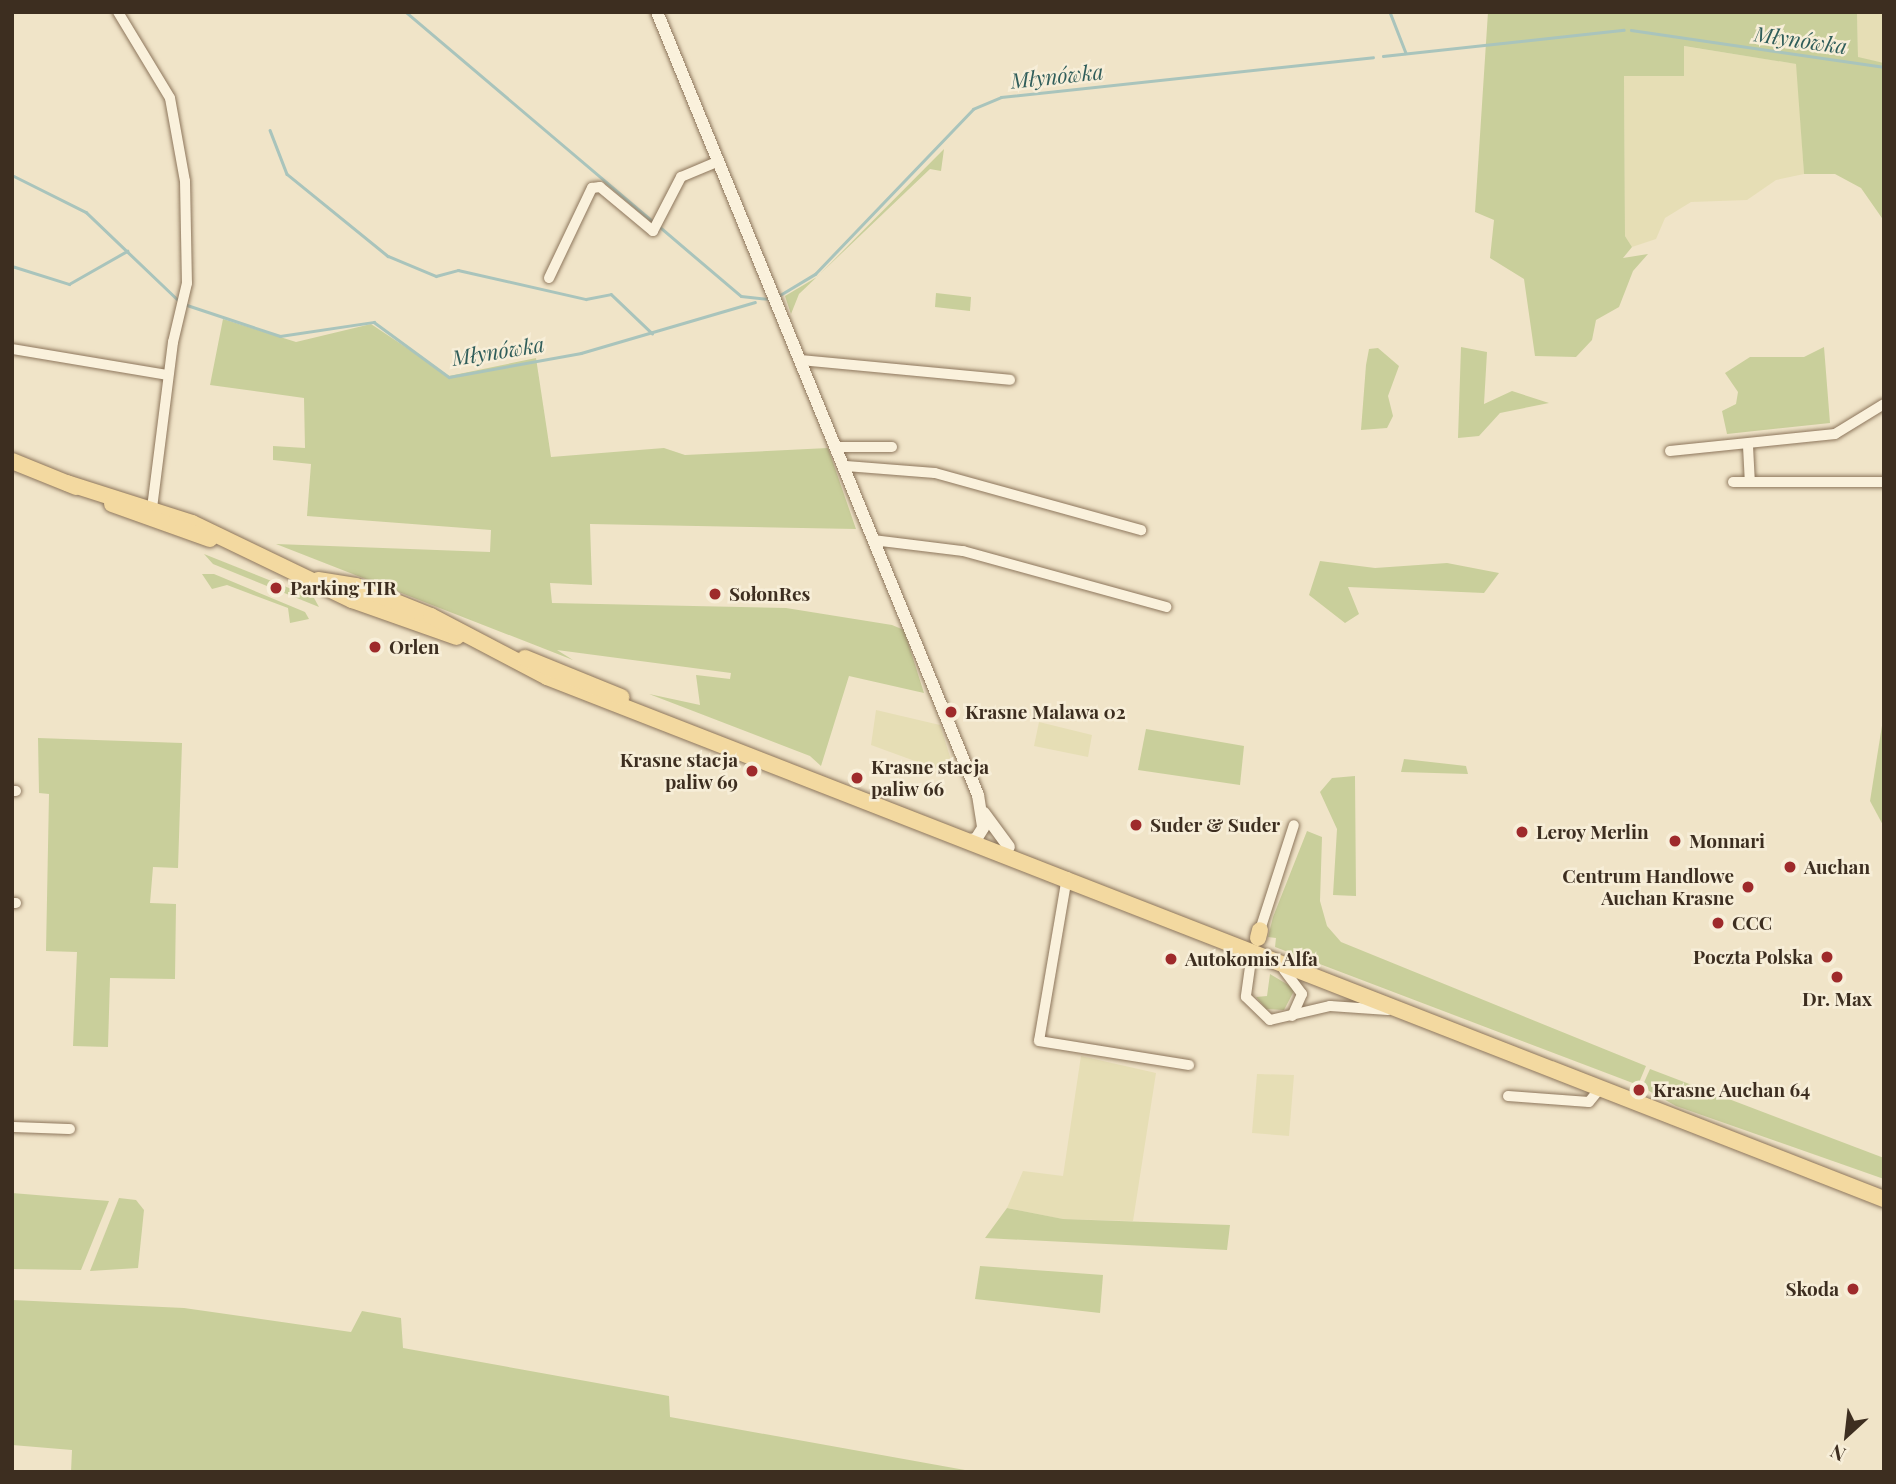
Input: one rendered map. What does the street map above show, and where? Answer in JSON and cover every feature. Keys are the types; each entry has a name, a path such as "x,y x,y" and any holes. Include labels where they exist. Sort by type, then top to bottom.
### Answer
{"main road":[{"path":"12,461 177,530 229,543"},
{"path":"66,483 152,508 407,622 568,671 650,713 907,815 963,841 1002,850 1884,1199"},
{"path":"907,815 980,836 1002,850"}],"street":[{"path":"118,12 162,81 179,126 188,245 184,294 178,311 168,374 163,463 152,508"},
{"path":"657,12 835,447 846,466 873,540 984,813 1002,850"},
{"path":"549,278 592,188 600,187 653,230 681,177 719,161"},
{"path":"12,349 168,374"},
{"path":"800,360 1010,380"},
{"path":"1670,451 1748,446 1835,433 1884,404"},
{"path":"1748,446 1750,482"},
{"path":"835,447 892,447"},
{"path":"846,466 935,473 1142,530"},
{"path":"1733,482 1884,482"},
{"path":"873,540 962,551 1166,607"},
{"path":"963,841 980,836 984,813"},
{"path":"1259,934 1293,825"},
{"path":"1067,876 1040,1041 1189,1065"},
{"path":"1264,955 1298,982 1301,998 1292,1016"},
{"path":"1250,967 1245,992 1251,1007 1270,1020 1330,1006 1410,1011"},
{"path":"1507,1096 1589,1102 1601,1087"},
{"path":"12,1127 70,1129"},
{"path":"1858,1189 1884,1188"}],"shaded area":[{"path":"1857,12 1884,12 1884,63 1858,58"},
{"path":"1683,46 1797,64 1804,174 1776,180 1747,200 1691,202 1665,218 1656,239 1632,247 1625,236 1624,75 1684,76"},
{"path":"876,710 940,725 956,776 871,745"},
{"path":"1039,722 1092,735 1088,757 1034,746"},
{"path":"1081,1056 1156,1073 1133,1221 1062,1219 1007,1208 1023,1171 1063,1176"},
{"path":"1257,1074 1294,1075 1289,1136 1252,1133"}],"green space":[{"path":"1488,12 1857,12 1858,57 1884,63 1884,221 1861,188 1835,174 1804,174 1796,64 1684,46 1684,76 1624,76 1625,236 1632,247 1623,258 1648,254 1633,271 1619,307 1596,320 1592,340 1576,357 1535,356 1524,279 1490,258 1494,220 1475,212"},
{"path":"944,149 941,171 930,169 820,274"},
{"path":"817,277 799,294 791,314 785,296"},
{"path":"936,293 971,297 970,311 935,307"},
{"path":"223,319 296,342 371,324 449,376 536,358 551,457 664,448 685,455 828,448 856,529 590,524 592,585 550,583 552,603 786,608 892,625 904,630 924,693 849,676 821,766 810,756 649,694 700,705 696,675 730,679 731,673 557,650 573,660 276,544 490,552 491,530 307,516 311,464 273,460 273,446 305,448 304,398 210,385"},
{"path":"1461,347 1487,352 1484,404 1512,391 1549,403 1500,413 1479,436 1458,438"},
{"path":"1824,347 1830,423 1727,434 1722,411 1736,404 1738,392 1725,373 1750,357 1804,357"},
{"path":"1378,348 1399,366 1388,396 1393,416 1387,428 1361,430 1369,349"},
{"path":"204,554 314,598 319,607 213,564"},
{"path":"1320,561 1375,568 1447,563 1499,573 1484,593 1348,587 1359,614 1345,623 1309,595"},
{"path":"202,574 214,574 305,612 309,619 290,623 288,608 227,585 212,589"},
{"path":"1884,713 1884,827 1870,801"},
{"path":"1146,729 1244,746 1240,785 1138,770"},
{"path":"38,738 182,743 178,868 153,867 150,903 176,904 175,979 110,978 108,1047 73,1046 77,952 46,951 49,794 39,793"},
{"path":"1404,759 1466,766 1468,774 1401,772"},
{"path":"1355,776 1356,896 1333,895 1337,829 1320,792 1332,778"},
{"path":"1307,831 1322,837 1320,901 1327,926 1341,942 1646,1066 1638,1085 1275,947 1276,938 1268,937 1273,917"},
{"path":"1270,974 1295,989 1284,1010 1266,1009 1256,997 1267,996"},
{"path":"1650,1069 1884,1158 1884,1179 1676,1106 1642,1087"},
{"path":"12,1193 109,1201 81,1270 12,1269"},
{"path":"119,1198 136,1200 144,1210 138,1268 90,1271"},
{"path":"1007,1208 1063,1219 1230,1225 1227,1250 985,1238"},
{"path":"980,1266 1103,1275 1100,1313 975,1299"},
{"path":"12,1300 184,1308 351,1332 362,1311 401,1318 403,1348 669,1396 670,1417 976,1472 71,1472 72,1450 12,1445"}],"waterway":[{"name":"Młynówka","path":"406,12 655,223"},
{"path":"1390,12 1406,53"},
{"name":"Młynówka","path":"1383,56 1624,30"},
{"name":"Młynówka","path":"1631,30 1884,67"},
{"name":"Młynówka","path":"780,295 815,274 973,109 1001,97 1373,57"},
{"path":"270,130 287,174 388,256 436,276 458,270 586,299 611,294 652,333"},
{"name":"Młynówka","path":"12,175 86,212 178,300"},
{"name":"Młynówka","path":"660,227 741,296 768,299"},
{"path":"12,266 69,284 127,251"},
{"name":"Młynówka","path":"184,304 280,336 374,322 449,377 581,353 755,302"}],"place":[{"name":"Parking TIR","path":"276,588"},
{"name":"SołonRes","path":"715,594"},
{"name":"Orlen","path":"375,647"},
{"name":"Krasne Malawa 02","path":"951,712"},
{"name":"Krasne stacja paliw 69","path":"752,771"},
{"name":"Krasne stacja paliw 66","path":"857,778"},
{"name":"Suder & Suder","path":"1136,825"},
{"name":"Leroy Merlin","path":"1522,832"},
{"name":"Monnari","path":"1675,841"},
{"name":"Auchan","path":"1790,867"},
{"name":"Centrum Handlowe Auchan Krasne","path":"1748,887"},
{"name":"CCC","path":"1718,923"},
{"name":"Poczta Polska","path":"1827,957"},
{"name":"Autokomis Alfa","path":"1171,959"},
{"name":"Dr. Max","path":"1837,977"},
{"name":"Krasne Auchan 64","path":"1639,1090"},
{"name":"Skoda","path":"1853,1289"}]}
